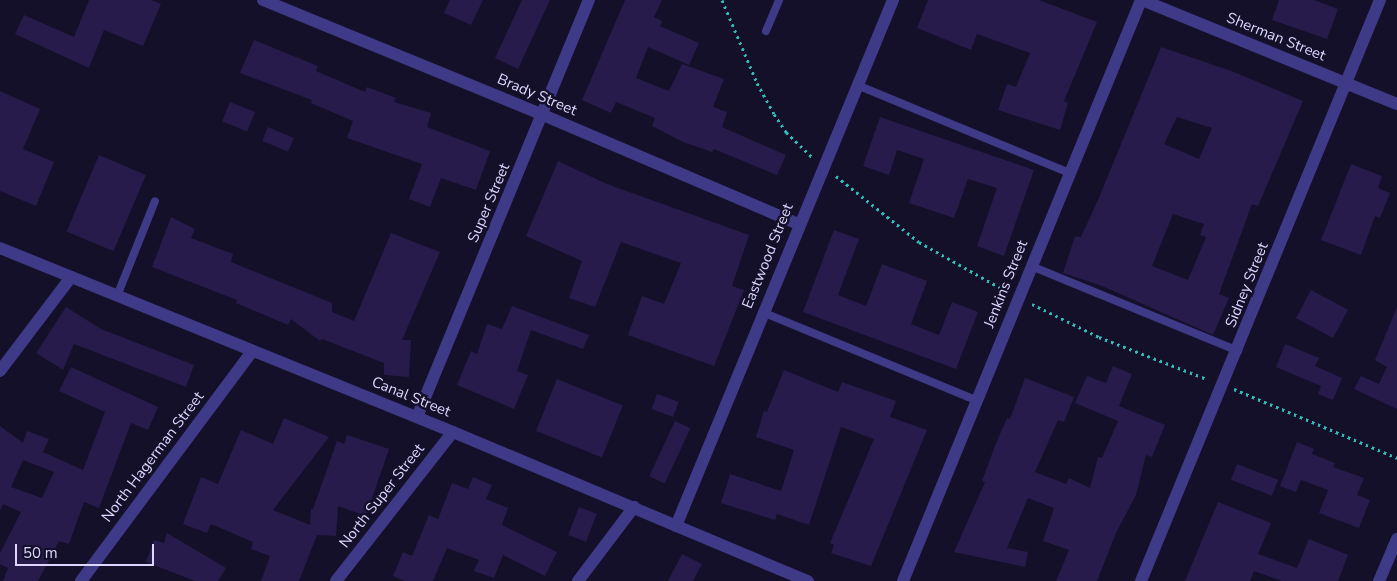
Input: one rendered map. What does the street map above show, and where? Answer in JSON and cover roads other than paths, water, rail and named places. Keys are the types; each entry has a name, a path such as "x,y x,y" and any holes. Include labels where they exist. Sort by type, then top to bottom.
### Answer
{"street":[{"name":"Brady Street","path":"262,0 285,4 798,224"},
{"name":"Super Street","path":"417,417 589,0"},
{"name":"Eastwood Street","path":"676,526 798,224 892,0"},
{"name":"Sherman Street","path":"1142,0 1397,104"},
{"name":"Jenkins Street","path":"903,581 1069,173 1142,0"},
{"name":"Sidney Street","path":"1141,581 1238,351 1380,0"},
{"name":"Canal Street","path":"0,248 252,352 417,417 808,581"},
{"path":"0,371 71,277"},
{"name":"North Hagerman Street","path":"81,581 252,352"},
{"name":"North Super Street","path":"336,581 453,432"},
{"path":"578,581 634,507"},
{"path":"1378,581 1397,538"}],"lane":[{"path":"766,31 779,0"},
{"path":"856,85 1069,173"},
{"path":"117,296 155,201"},
{"path":"1031,266 1238,351"},
{"path":"762,312 976,400"}]}
